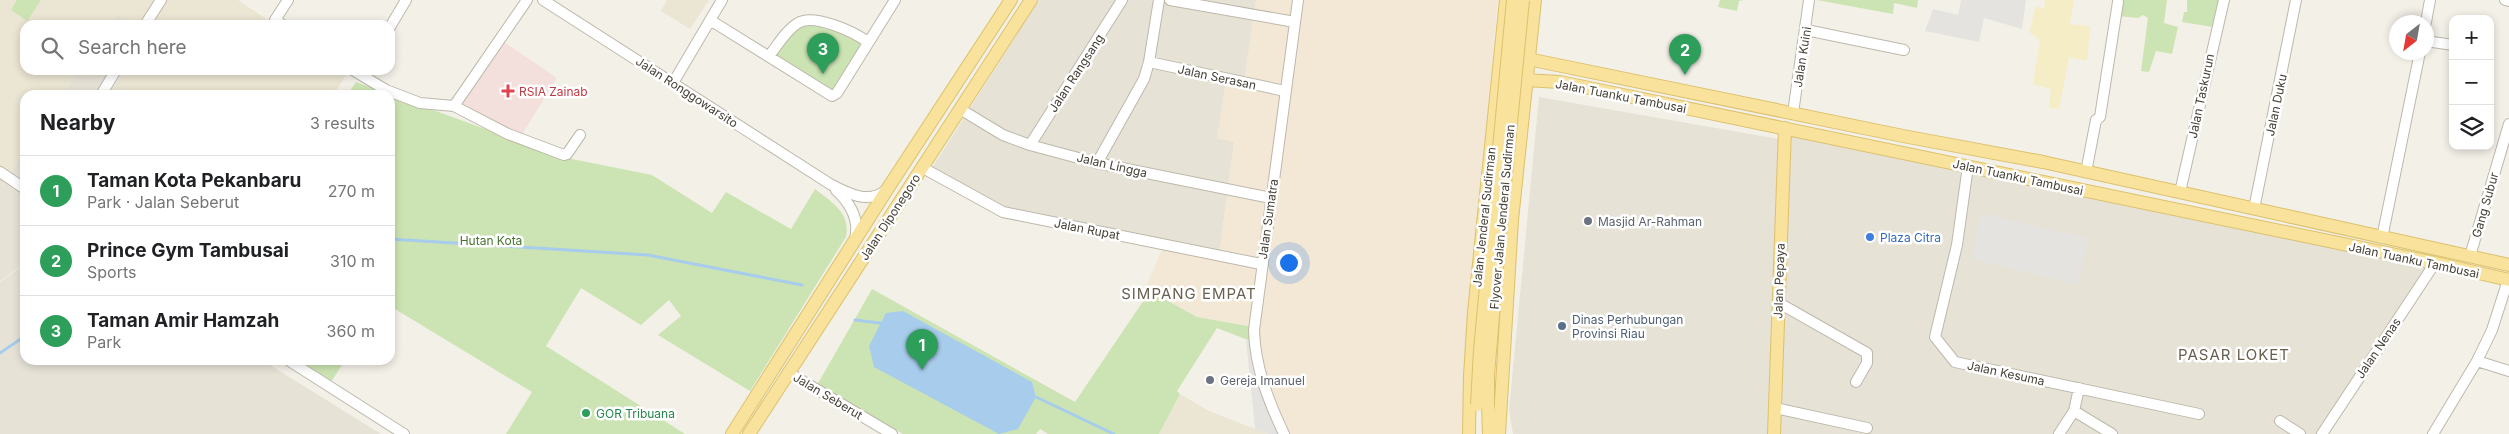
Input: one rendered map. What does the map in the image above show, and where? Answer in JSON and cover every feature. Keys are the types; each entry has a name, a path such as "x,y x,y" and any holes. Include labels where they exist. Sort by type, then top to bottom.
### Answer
{"main road":[{"name":"Jalan Diponegoro","path":"732,434 888,188 1011,0"},
{"name":"Jalan Diponegoro","path":"749,434 1031,0"},
{"name":"Jalan Jenderal Sudirman","path":"1469,434 1470,376 1506,0"},
{"name":"Flyover Jalan Jenderal Sudirman","path":"1478,434 1480,350 1513,0"},
{"name":"Flyover Jalan Jenderal Sudirman","path":"1489,434 1488,375 1523,0"},
{"path":"1498,434 1512,220 1525,80 1535,0"},
{"path":"1501,54 1525,80"},
{"path":"1499,73 1528,59"},
{"name":"Jalan Tuanku Tambusai","path":"1528,59 2086,172 2509,265"},
{"path":"968,67 982,76"},
{"name":"Jalan Tuanku Tambusai","path":"1525,80 1560,82 2435,263 2508,280"},
{"name":"Jalan Pepaya","path":"1774,434 1785,128"},
{"path":"1484,216 1491,193 1494,167 1498,163 1504,162 1509,164 1511,170 1509,197 1512,220"}],"street":[{"path":"148,20 161,0"},
{"path":"275,20 288,0"},
{"path":"394,20 406,0"},
{"path":"454,106 527,0"},
{"name":"Jalan Ronggowarsito","path":"543,0 830,184 862,197 876,196 888,188"},
{"path":"673,83 722,0"},
{"path":"710,20 832,96 837,93 895,0"},
{"name":"Jalan Rangsang","path":"1030,145 1122,0"},
{"path":"1097,163 1144,79 1149,62 1158,0"},
{"path":"1170,0 1294,22"},
{"name":"Jalan Sumatra","path":"1284,434 1266,395 1254,348 1254,330 1261,264 1298,0"},
{"name":"Jalan Kuini","path":"1793,114 1809,0"},
{"name":"Jalan Taskurun","path":"2180,192 2224,0"},
{"name":"Jalan Duku","path":"2254,209 2296,0"},
{"path":"2427,15 2430,0"},
{"path":"2505,0 2509,1"},
{"path":"2086,172 2096,120 2100,116 2118,2"},
{"path":"769,56 797,23 808,19 854,32 868,42"},
{"path":"1806,30 1904,50"},
{"path":"2434,42 2449,44"},
{"path":"2382,238 2418,60"},
{"name":"Jalan Serasan","path":"1149,62 1285,91"},
{"path":"103,90 113,75"},
{"path":"364,75 386,90"},
{"path":"395,93 420,102 454,106 508,134 564,155 567,154 580,135"},
{"name":"Jalan Lingga","path":"960,109 1003,135 1030,145 1097,163 1271,198"},
{"name":"Gang Subur","path":"2470,256 2509,124"},
{"name":"Jalan Kesuma","path":"1968,166 1957,245 1935,337 1955,362 2199,414"},
{"name":"Jalan Rupat","path":"923,168 1002,212 1261,264"},
{"path":"1,176 20,186"},
{"name":"Jalan Ronggowarsito","path":"830,184 843,197 856,216 855,240"},
{"name":"Jalan Nenas","path":"2322,434 2435,263"},
{"path":"2433,434 2477,361 2492,330 2508,280"},
{"path":"1779,303 1867,353 1867,363 1856,382"},
{"path":"2477,361 2509,371"},
{"path":"296,365 404,434"},
{"name":"Jalan Seberut","path":"789,372 892,434"},
{"path":"2059,434 2074,411 2079,388"},
{"path":"1775,408 1867,428"},
{"path":"2074,411 2112,434"},
{"path":"2280,422 2300,434"}],"shaded area":[{"path":"0,0 159,0 145,20 126,20 117,15 114,20 20,20 20,75 76,75 66,90 20,90 20,158 10,173 0,167"},
{"path":"164,0 238,0 268,20 153,20"},
{"path":"667,0 709,0 690,29 661,11"},
{"path":"1039,0 1256,0 1244,84 1217,138 1234,142 1219,256 1003,212 930,171"},
{"path":"1256,0 1297,0 1260,264 1219,256 1234,142 1217,138 1226,80 1244,83"},
{"path":"1299,0 1498,0 1463,376 1466,434 1284,434 1255,348"},
{"path":"1961,0 2026,0 2022,29 1984,18 1979,42 1925,31 1933,9 1958,15"},
{"path":"117,15 126,20 114,20"},
{"name":"RSIA Zainab","path":"501,40 557,78 521,136 459,105"},
{"path":"76,75 120,75 110,90 66,90"},
{"path":"121,75 346,75 337,90 112,90"},
{"path":"1539,97 1784,140 1785,128 2435,263 2322,434 1513,434 1509,410"},
{"path":"20,158 20,267 0,281 0,167 10,173"},
{"path":"1981,213 2088,238 2078,285 1972,259"},
{"path":"1164,245 1260,265 1253,327 1197,317 1145,288"},
{"path":"20,268 20,365 270,365 381,434 0,434 0,282"},
{"path":"1246,340 1253,342 1283,434 1268,434 1255,429"},
{"path":"1180,394 1209,411 1268,434 1159,434"}],"green space":[{"path":"17,0 41,0 28,20 11,10"},
{"path":"1720,0 1744,0 1739,1 1737,11 1718,7"},
{"path":"1817,0 1918,0 1917,8 1894,3 1893,14"},
{"path":"2122,0 2167,0 2164,23 2178,27 2172,54 2156,51 2149,72 2141,71 2148,18 2143,15 2138,18 2118,16"},
{"path":"2187,0 2220,0 2213,27 2182,22 2184,12 2187,12"},
{"path":"808,19 868,42 832,96 769,56"},
{"name":"Hutan Kota","path":"356,82 378,90 350,90"},
{"name":"Hutan Kota","path":"395,96 562,157 652,175 712,213 726,192 791,229 815,189 834,204 843,215 846,221 846,237 750,391 658,335 681,316 669,300 641,325 581,288 546,346 685,434 506,434 532,392 395,309"},
{"path":"872,289 1075,402 1150,291 1197,317 1253,327 1253,342 1217,328 1177,391 1180,394 1159,434 1048,434 1040,429 1036,434 903,434 817,385"},
{"path":"292,365 342,365 328,387"}],"sand":[{"path":"2045,0 2074,0 2070,24 2090,26 2087,61 2069,57 2059,109 2049,108 2051,89 2033,84 2040,40 2029,32 2036,6 2044,9"}],"water":[{"path":"903,311 1032,382 1036,397 1018,429 999,434 874,367 869,346 886,313"}],"waterway":[{"path":"395,239 648,255 802,285"},
{"path":"855,320 880,323"},
{"path":"0,353 20,339"},
{"path":"1036,397 1114,434"}],"place":[{"name":"Taman Amir Hamzah","path":"823,74"},
{"name":"Prince Gym Tambusai","path":"1685,75"},
{"name":"RSIA Zainab","path":"508,91"},
{"name":"Masjid Ar-Rahman","path":"1588,221"},
{"name":"Plaza Citra","path":"1870,237"},
{"name":"Dinas Perhubungan Provinsi Riau","path":"1562,326"},
{"name":"Taman Kota Pekanbaru","path":"922,370"},
{"name":"Gereja Imanuel","path":"1210,380"},
{"name":"GOR Tribuana","path":"586,413"}],"district":[{"name":"SIMPANG EMPAT","path":"1189,293"},
{"name":"PASAR LOKET","path":"2234,354"}]}
